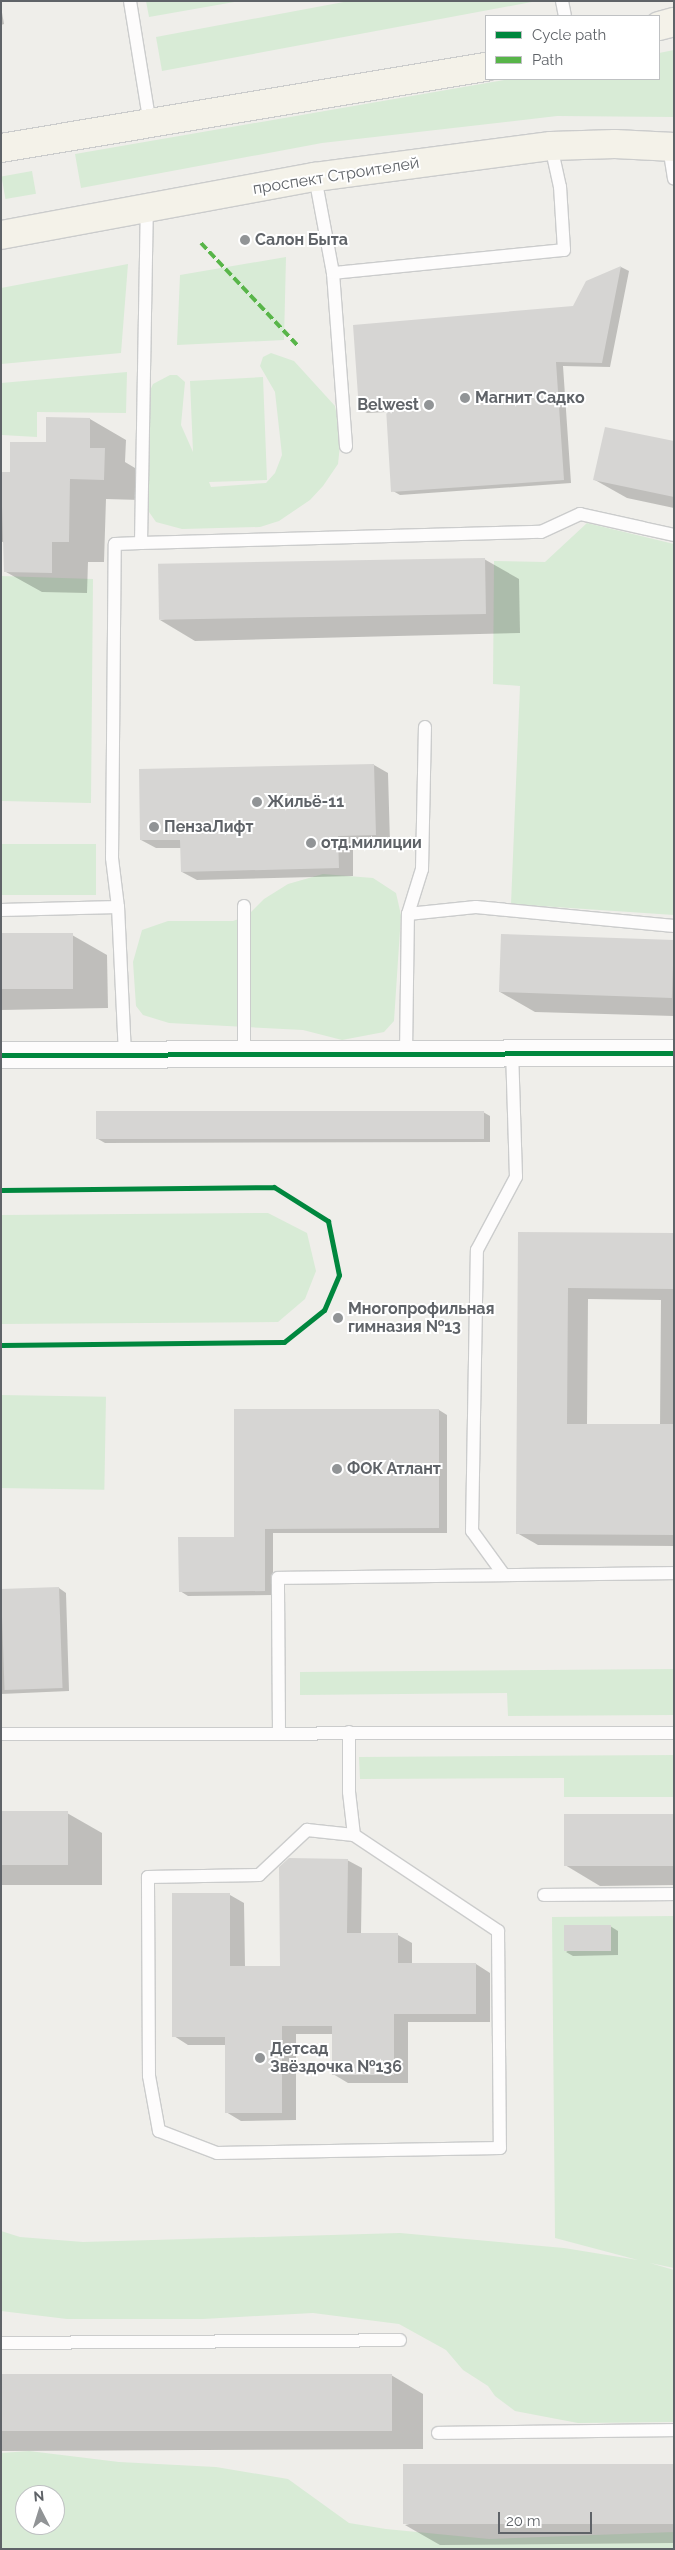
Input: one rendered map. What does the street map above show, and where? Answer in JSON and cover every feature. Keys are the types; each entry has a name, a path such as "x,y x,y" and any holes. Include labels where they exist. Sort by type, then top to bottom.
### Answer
{"main road":[{"path":"660,26 674,22"},
{"path":"1,148 485,67"},
{"name":"проспект Строителей","path":"1,235 315,176 551,146 615,144 672,147"}],"street":[{"path":"1,1056 512,1052 674,1053"}],"lane":[{"path":"130,1 150,124"},
{"path":"562,1 565,15"},
{"path":"333,273 564,250 560,187 551,146"},
{"path":"672,147 674,180"},
{"path":"315,176 333,273 346,447"},
{"path":"141,543 148,207"},
{"path":"125,1055 118,907 112,858 115,544 541,532 580,514 674,535"},
{"path":"406,1053 408,914 422,869 425,727"},
{"path":"244,906 244,1054"},
{"path":"1,910 118,907"},
{"path":"408,914 476,907 674,926"},
{"path":"504,1575 472,1531 472,1522 477,1250 516,1177 512,1052"},
{"path":"279,1732 278,1578 674,1573"},
{"path":"1,1734 279,1732 674,1733"},
{"path":"349,1732 349,1792 354,1835 498,1931 500,2148 217,2153 159,2131 149,2076 148,1877 259,1875 307,1830 354,1835"},
{"path":"544,1894 674,1894"},
{"path":"1,2344 400,2340"},
{"path":"438,2433 674,2430"}],"green space":[{"path":"146,1 240,1 149,17"},
{"path":"349,1 537,1 162,71 156,37"},
{"path":"674,50 674,117 557,116 322,143 81,188 75,154 504,80 660,80 660,53"},
{"path":"32,171 36,194 5,199 1,176"},
{"path":"286,257 284,340 177,345 180,275"},
{"path":"128,264 121,353 1,364 1,288"},
{"path":"271,353 294,361 335,406 341,436 338,464 323,486 310,500 279,521 260,527 182,529 156,522 149,512 147,499 147,397 153,384 170,375 177,375 185,382 181,425 193,452 190,381 263,377 267,480 209,482 211,487 266,483 275,473 282,455 275,392 260,366 263,357"},
{"path":"127,372 126,413 37,412 37,437 2,435 1,447 1,383"},
{"path":"587,523 674,544 674,915 511,904 520,686 493,684 494,561 545,562"},
{"path":"1,576 93,579 91,803 2,801 1,820"},
{"path":"1,844 96,844 96,895 1,895"},
{"path":"323,874 373,878 396,893 401,915 394,1021 384,1032 342,1040 303,1030 169,1023 143,1015 136,1006 133,962 142,930 168,921 233,921 247,916 264,899 288,884"},
{"path":"268,1213 307,1233 316,1271 305,1299 278,1322 1,1324 1,1215"},
{"path":"1,1395 106,1397 104,1490 1,1488"},
{"path":"674,1669 674,1715 508,1716 507,1693 300,1695 300,1672"},
{"path":"674,1755 674,1797 564,1797 564,1778 360,1779 359,1757"},
{"path":"674,1916 674,2268 650,2263 674,2270 674,2422 578,2423 515,2411 495,2396 488,2386 463,2370 446,2350 399,2324 313,2313 203,2319 67,2319 1,2311 1,2231 20,2237 83,2242 400,2233 564,2248 638,2260 555,2238 552,1917"},
{"path":"29,2451 119,2462 216,2467 288,2479 349,2523 386,2529 489,2539 674,2532 674,2549 1,2549 1,2453"}],"building":[{"path":"621,266 602,363 556,362 564,480 391,492 386,408 359,410 353,325 573,306 586,281"},
{"path":"46,417 90,418 90,448 105,448 104,480 70,479 69,542 52,542 52,573 4,572 1,472 10,472 10,442 46,442"},
{"path":"605,427 674,441 674,497 593,480"},
{"path":"485,558 486,614 159,620 158,564"},
{"name":"Жильё-11","path":"374,764 376,835 338,836 339,868 181,872 180,840 140,840 139,769"},
{"path":"1,933 73,933 73,989 1,989"},
{"path":"501,934 674,940 672,998 499,992"},
{"path":"96,1111 484,1111 484,1139 96,1139"},
{"path":"518,1232 674,1233 674,1289 568,1288 567,1424 674,1424 674,1535 516,1534"},
{"name":"ФОК Атлант","path":"234,1409 439,1409 439,1528 265,1529 265,1591 179,1592 178,1537 234,1537"},
{"path":"59,1587 63,1688 5,1690 1,1589"},
{"path":"1,1811 68,1811 68,1865 1,1865"},
{"path":"564,1814 674,1814 674,1866 564,1866"},
{"path":"289,1858 348,1859 347,1933 398,1933 398,1963 476,1963 476,2014 394,2014 394,2075 332,2075 332,2026 282,2026 282,2113 225,2113 225,2037 172,2037 172,1893 230,1893 230,1966 280,1966 279,1867"},
{"path":"564,1925 611,1925 611,1951 564,1951"},
{"path":"1,2374 392,2374 392,2431 1,2431"},
{"path":"403,2464 674,2464 674,2524 403,2524"}],"marked path":[{"path":"201,243 297,345"}],"cycle path":[{"path":"1,1055 674,1053"},
{"path":"1,1190 274,1187 328,1221 339,1275 324,1310 284,1342 1,1345"}],"place":[{"name":"Салон Быта","path":"245,240"},
{"name":"Магнит Садко","path":"465,398"},
{"name":"Belwest","path":"429,405"},
{"name":"Жильё-11","path":"257,802"},
{"name":"ПензаЛифт","path":"154,827"},
{"name":"отд.милиции","path":"311,843"},
{"name":"Многопрофильная гимназия №13","path":"338,1318"},
{"name":"ФОК Атлант","path":"337,1469"},
{"name":"Детсад Звёздочка №136","path":"260,2058"}]}
